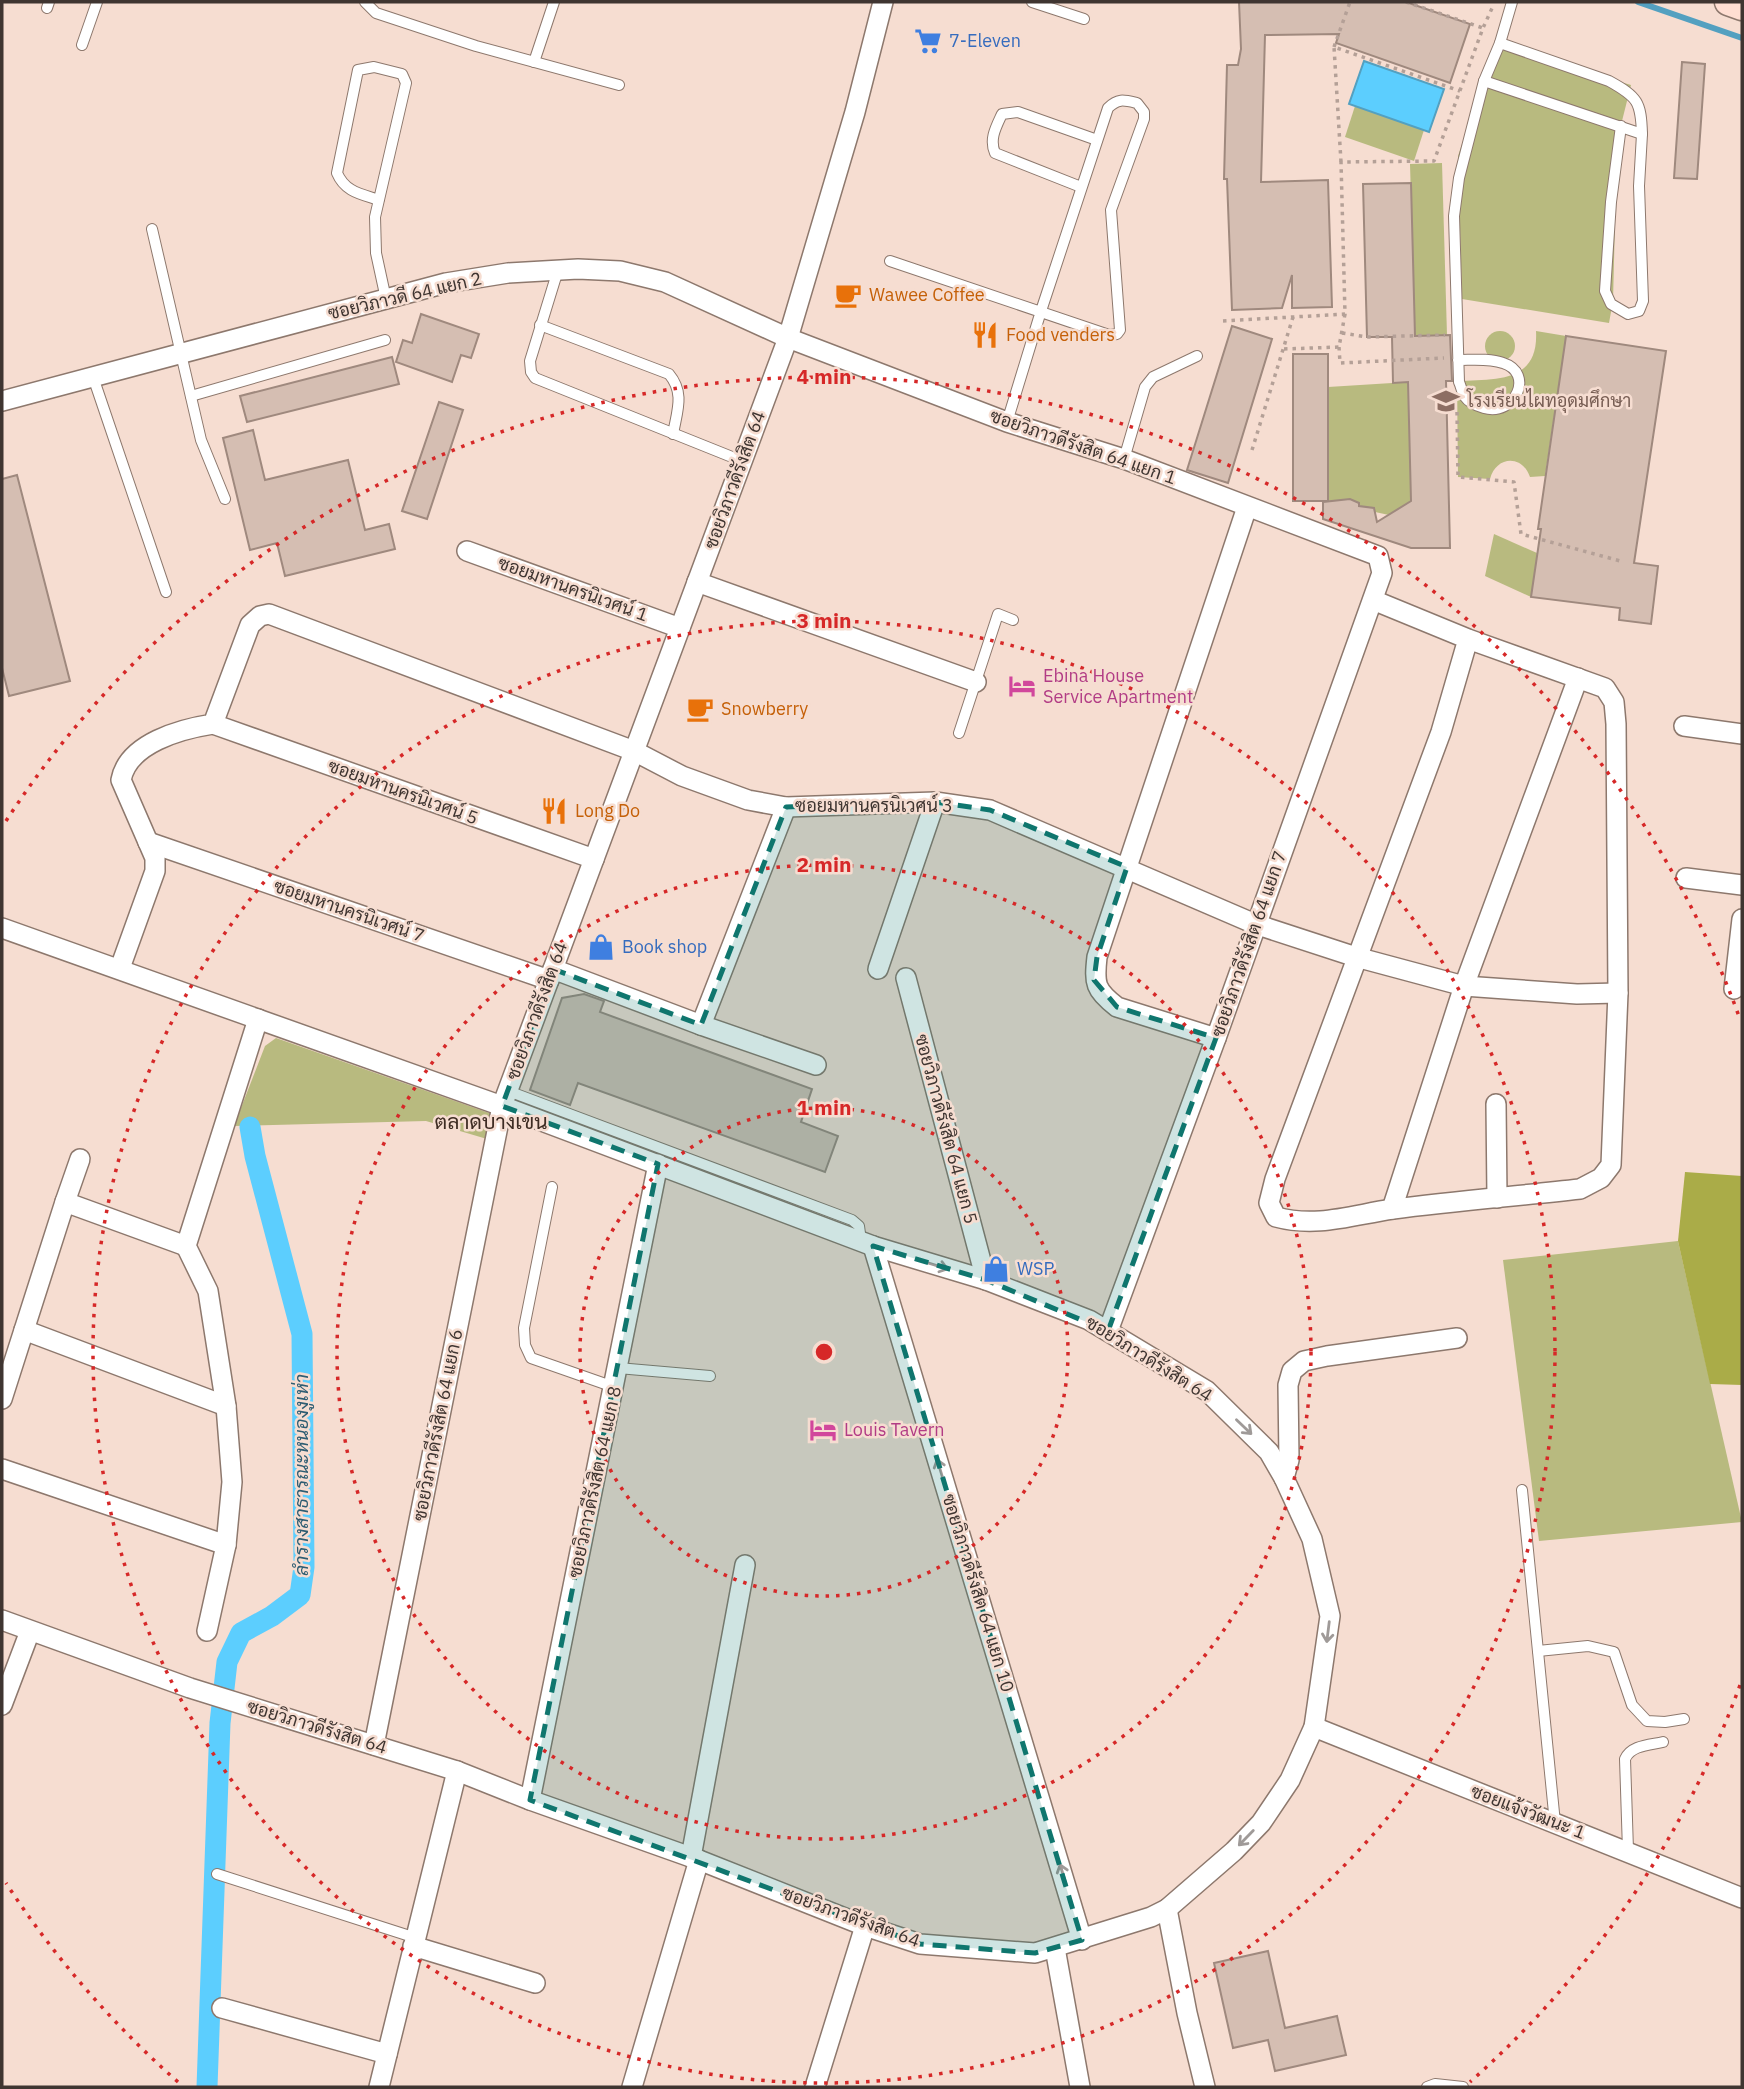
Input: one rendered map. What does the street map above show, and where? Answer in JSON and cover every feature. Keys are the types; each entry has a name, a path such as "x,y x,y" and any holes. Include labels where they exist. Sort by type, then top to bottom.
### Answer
{"main road":[{"path":"1728,2 1742,7"}],"street":[{"name":"ซอยวิภาวดีรังสิต 64","path":"2,1620 203,1691 457,1771 530,1800 695,1858 865,1926 920,1944 1035,1954 1151,1917 1167,1909 1234,1851 1261,1823 1290,1780 1314,1727 1330,1616 1312,1539 1284,1478 1269,1452 1207,1391 1089,1320 986,1280 867,1244 658,1164 505,1098 788,338 855,112 883,2"},
{"name":"ซอยวิภาวดี 64 แยก 2","path":"2,401 386,299 459,281 508,273 558,270 620,271 665,282 788,338"},
{"name":"ซอยวิภาวดีรังสิต 64 แยก 1","path":"788,338 1007,422 1124,459 1378,556"},
{"path":"1216,1038 1116,1007 1105,998 1094,980 1097,957 1247,507"},
{"name":"ซอยมหานครนิเวศน์ 1","path":"467,551 680,628"},
{"name":"ซอยวิภาวดีรังสิต 64 แยก 7","path":"1108,1331 1373,600 1382,573 1378,556"},
{"path":"697,582 976,682"},
{"path":"1373,600 1468,639 1605,688 1614,702 1618,993 1611,1165 1601,1178 1580,1189 1392,1209 1329,1221 1296,1222 1276,1217 1269,1203 1275,1179 1441,732 1468,639"},
{"name":"ซอยมหานครนิเวศน์ 3","path":"213,724 250,625 260,616 269,614 634,751 681,776 748,800 786,807 935,802 990,810 1255,924 1356,957 1464,986 1577,994 1618,993"},
{"path":"1392,1209 1464,986 1578,678"},
{"path":"120,968 155,871 155,858 121,780 123,769 128,760 155,741 185,728 213,724"},
{"name":"ซอยมหานครนิเวศน์ 5","path":"213,724 594,859"},
{"path":"1684,726 1742,734"},
{"path":"878,970 935,802"},
{"path":"701,1025 786,807"},
{"name":"ซอยมหานครนิเวศน์ 7","path":"148,842 551,974 816,1065"},
{"path":"1686,878 1742,885"},
{"path":"1734,989 1742,919"},
{"path":"2,928 258,1019 505,1098"},
{"name":"ซอยวิภาวดีรังสิต 64 แยก 5","path":"906,978 986,1280"},
{"path":"207,1632 226,1545 232,1482 226,1406 208,1291 186,1246 258,1019"},
{"name":"ซอยวิภาวดีรังสิต 64 แยก 6","path":"374,1745 505,1098"},
{"path":"1496,1104 1497,1198"},
{"path":"2,1399 80,1159"},
{"name":"ซอยวิภาวดีรังสิต 64 แยก 8","path":"530,1800 658,1164"},
{"path":"65,1202 186,1246"},
{"name":"ซอยวิภาวดีรังสิต 64 แยก 10","path":"867,1244 1082,1940"},
{"path":"24,1330 226,1406"},
{"path":"1284,1478 1289,1460 1289,1385 1292,1371 1304,1361 1457,1338"},
{"path":"2,1469 226,1545"},
{"path":"632,2087 695,1858 745,1565"},
{"path":"2,1705 30,1631"},
{"name":"ซอยแจ้งวัฒนะ 1","path":"1314,1727 1628,1850 1742,1898"},
{"path":"379,2087 457,1771"},
{"path":"1167,1909 1187,2013 1205,2087"},
{"path":"815,2087 865,1926"},
{"path":"414,1942 535,1983"},
{"path":"1055,1948 1080,2087"},
{"path":"222,2008 387,2054"}],"lane":[{"path":"82,45 97,2"},
{"path":"365,2 376,13 477,46 619,85"},
{"path":"534,62 554,2"},
{"path":"1032,2 1084,19"},
{"path":"1455,359 1495,361 1512,367 1519,377 1519,388 1513,400 1504,407 1491,410 1476,406 1466,398 1459,382 1455,359 1454,216 1459,178 1484,80 1500,43 1512,2"},
{"path":"1500,43 1609,81 1635,99 1641,109 1639,186 1643,301 1639,311 1628,314 1611,304 1605,290 1620,126"},
{"path":"379,200 349,190 337,173 358,70 374,67 402,74 406,83 379,200 375,217 376,253 386,299"},
{"path":"1484,80 1642,134"},
{"path":"890,261 1041,311 1109,335 1117,334 1120,330 1111,210 1144,119 1144,111 1137,103 1121,99 1114,101 1108,108 1041,311 1007,422"},
{"path":"1082,187 995,153 992,145 994,132 1002,114 1017,112 1097,141"},
{"path":"152,229 201,440 225,499"},
{"path":"558,270 530,361 531,372 535,378 742,461"},
{"path":"540,325 669,374 677,384 679,399 673,433"},
{"path":"191,396 385,340"},
{"path":"1124,459 1145,387 1153,377 1197,356"},
{"path":"93,377 166,592"},
{"path":"959,733 998,614 1013,620"},
{"path":"505,1098 852,1220 859,1226 867,1244"},
{"path":"552,1187 524,1328 525,1345 531,1358 616,1378 710,1376"},
{"path":"1521,1490 1555,1823"},
{"path":"1538,1651 1587,1646 1614,1652 1632,1705 1647,1721 1684,1719"},
{"path":"1628,1850 1625,1759 1632,1749 1663,1742"},
{"path":"217,1874 414,1942"},
{"path":"1427,2087 1435,2084 1463,2087"}],"path":[{"path":"1350,2 1334,47 1341,162 1345,314 1339,347 1340,362 1455,359"},
{"path":"1406,2 1483,28"},
{"path":"1341,162 1434,161 1483,28 1496,2"},
{"path":"1334,47 1460,90"},
{"path":"1438,152 1448,156"},
{"path":"1223,321 1345,314"},
{"path":"1252,450 1293,317"},
{"path":"1342,333 1367,337 1451,335"},
{"path":"1284,349 1339,347"},
{"path":"1457,408 1458,477 1514,482 1521,534 1624,562"}],"highlighted area":[{"path":"935,802 990,810 1127,867 1097,957 1094,980 1117,1007 1216,1038 1108,1331 986,1280 873,1246 1082,1940 1035,1953 920,1944 530,1800 658,1164 502,1106 553,969 701,1025 786,807"}],"green space":[{"path":"1495,45 1631,85 1617,141 1613,301 1609,323 1462,299 1458,156"},
{"path":"1355,106 1424,130 1414,161 1345,137"},
{"path":"1442,163 1447,335 1415,336 1410,164"},
{"path":"1500,331 1511,335 1515,346 1511,357 1500,361 1489,357 1485,346 1489,335"},
{"path":"1536,331 1566,336 1545,476 1530,477 1521,464 1509,461 1498,466 1490,479 1458,477 1457,381 1500,378 1523,369 1535,348"},
{"path":"1408,382 1411,501 1389,515 1375,512 1374,508 1359,506 1359,503 1350,499 1328,501 1328,387"},
{"path":"1494,534 1537,553 1531,597 1485,576"},
{"path":"276,1038 492,1114 487,1139 426,1121 234,1126 265,1046"},
{"path":"1678,1241 1742,1522 1539,1541 1503,1260"}],"shaded area":[{"path":"1685,1172 1742,1176 1742,1385 1710,1384 1678,1241"}],"water":[{"path":"1364,61 1444,89 1429,132 1349,104"}],"building":[{"path":"1239,2 1406,2 1470,24 1450,83 1336,43 1339,34 1265,35 1261,182 1328,180 1332,307 1292,308 1292,275 1282,308 1232,310 1227,179 1224,179 1227,65 1238,65 1241,49"},
{"path":"1682,62 1705,64 1697,179 1674,178"},
{"path":"1411,183 1415,336 1450,335 1452,381 1446,381 1450,548 1411,548 1323,519 1323,502 1350,499 1359,503 1359,506 1374,508 1377,522 1411,501 1408,382 1393,383 1392,337 1367,337 1363,184"},
{"path":"421,314 479,334 471,358 461,355 452,382 396,362 403,340 412,343"},
{"path":"1232,326 1272,339 1228,483 1187,470"},
{"path":"1566,336 1666,351 1634,563 1658,566 1651,624 1619,620 1620,608 1531,597"},
{"path":"1293,354 1328,354 1328,501 1293,501"},
{"path":"392,357 399,384 247,422 240,396"},
{"path":"439,402 463,410 427,519 402,511"},
{"path":"253,430 265,480 348,460 365,530 389,524 395,549 285,576 277,543 250,550 223,438"},
{"path":"17,475 70,681 9,696 2,668 2,479"},
{"path":"584,994 604,1001 600,1012 812,1089 801,1122 838,1136 825,1172 578,1083 570,1105 530,1090 562,998"},
{"path":"1268,1951 1285,2028 1337,2016 1346,2055 1275,2071 1268,2040 1233,2048 1214,1963"}],"waterway":[{"path":"1638,2 1742,38"},
{"name":"ลำรางสาธารณะหนองงูเห่า","path":"207,2087 220,1723 227,1662 241,1633 272,1616 300,1595 304,1567 302,1334 255,1156 250,1127"}],"place":[{"name":"7-Eleven","path":"928,41"},
{"name":"Wawee Coffee","path":"848,295"},
{"name":"Food venders","path":"985,335"},
{"name":"โรงเรียนไผทอุดมศึกษา","path":"1446,401"},
{"name":"Ebina House Service Apartment","path":"1022,686"},
{"name":"Snowberry","path":"700,709"},
{"name":"Long Do","path":"554,811"},
{"name":"Book shop","path":"601,947"},
{"name":"WSP","path":"996,1269"},
{"name":"Louis Tavern","path":"823,1430"}],"district":[{"name":"ตลาดบางเขน","path":"491,1122"}]}
